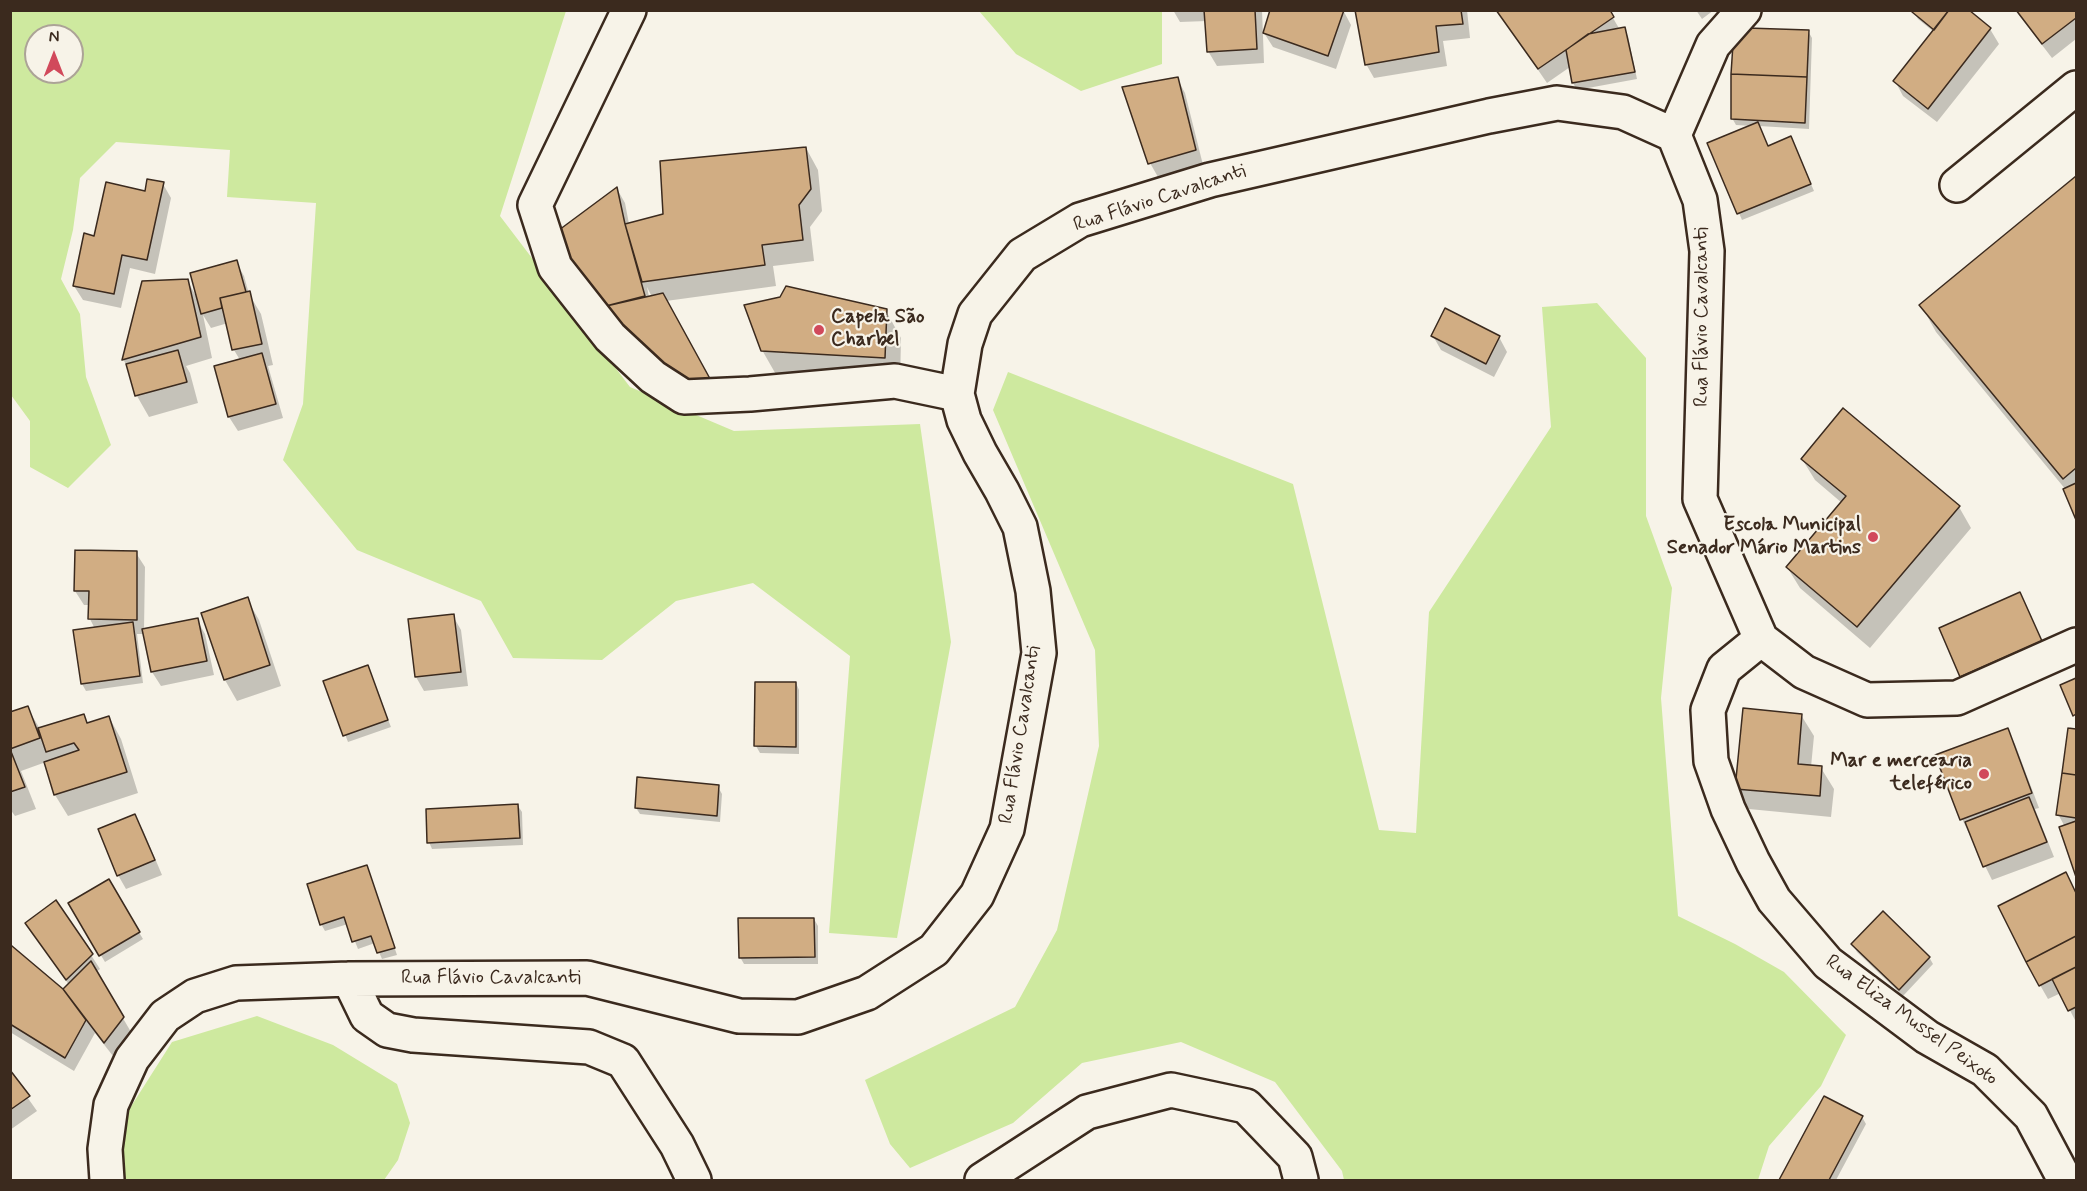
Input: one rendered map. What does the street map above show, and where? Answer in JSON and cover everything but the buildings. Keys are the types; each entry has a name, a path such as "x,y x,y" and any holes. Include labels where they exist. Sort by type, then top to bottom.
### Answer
{"street":[{"path":"628,10 535,205 555,267 610,337 653,377 684,397 750,394 895,381 957,394"},
{"path":"1674,135 1713,45 1744,10"},
{"path":"1957,185 2076,88"},
{"name":"Rua Flávio Cavalcanti","path":"107,1180 105,1149 111,1105 132,1059 165,1016 195,996 236,983 349,979 587,978 739,1016 798,1017 867,993 934,950 977,895 1006,829 1039,653 1033,591 1020,527 964,420 957,394 965,344 975,314 1022,255 1080,220 1210,180 1557,103 1623,112 1674,135 1700,200 1707,250 1700,499 1761,639"},
{"path":"1761,639 1804,672 1867,700 1957,698 2076,645"},
{"name":"Rua Eliza Mussel Peixoto","path":"1761,639 1724,669 1708,710 1710,751 1711,761 1728,809 1774,900 1828,963 1927,1037 1984,1070 2031,1116 2065,1180"},
{"path":"349,979 367,1016 387,1030 413,1035 589,1047 623,1061 677,1145 694,1180"},
{"path":"981,1180 1087,1112 1171,1090 1246,1106 1295,1157 1301,1180"}],"green space":[{"path":"11,11 566,11 500,216 630,387 734,431 920,424 951,642 897,938 829,933 850,656 753,583 676,601 602,660 513,658 481,601 357,550 283,460 303,404 316,203 227,197 230,150 116,142 80,178 73,230 61,279 80,314 86,377 111,445 68,488 30,467 30,421 11,395"},
{"path":"979,11 1162,11 1162,64 1081,91 1016,54"},
{"path":"1597,303 1646,358 1646,516 1672,588 1661,698 1678,916 1735,944 1784,972 1846,1035 1821,1086 1769,1146 1758,1180 1344,1180 1342,1171 1275,1082 1181,1042 1082,1063 1013,1123 910,1168 890,1144 865,1080 1015,1007 1057,930 1099,746 1095,650 993,410 1008,372 1293,484 1379,830 1416,833 1429,612 1551,427 1542,307"},
{"path":"257,1016 333,1045 397,1084 410,1123 398,1160 384,1180 120,1180 125,1116 172,1042"}],"place":[{"name":"Capela São Charbel","path":"819,330"},
{"name":"Escola Municipal Senador Mário Martins","path":"1873,537"},
{"name":"Mar e mercearia teleférico","path":"1984,774"}]}
